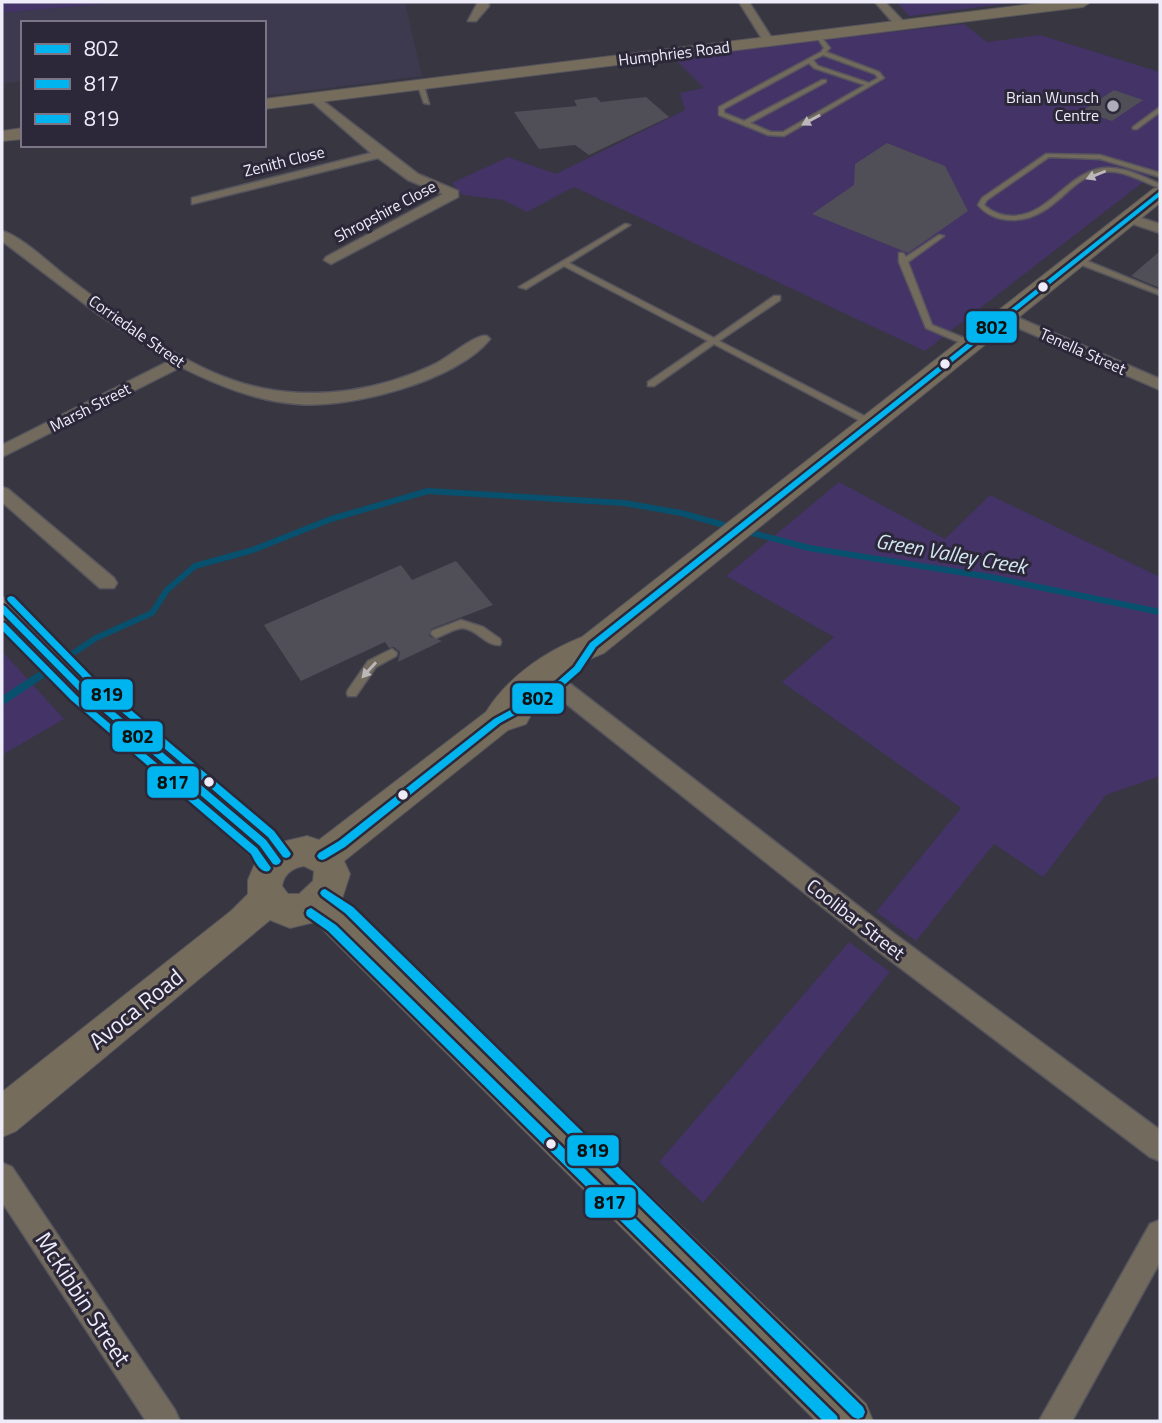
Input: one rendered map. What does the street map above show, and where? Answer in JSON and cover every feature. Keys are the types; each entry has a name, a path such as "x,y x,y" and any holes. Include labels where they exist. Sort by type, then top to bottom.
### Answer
{"main road":[{"name":"Humphries Road","path":"266,104 1083,2"},
{"path":"2,136 21,133"},
{"path":"497,722 506,703 575,651 593,645 1160,193"},
{"path":"2,608 82,689 263,843 276,861"},
{"path":"322,856 342,844 497,722 523,713 587,661 593,645"},
{"path":"300,852 322,856 329,863 332,874 330,888 318,902 307,909 284,910 268,898 264,888 265,876 276,861 300,852"},
{"name":"Avoca Road","path":"2,1117 244,923 268,898"},
{"path":"318,902 340,919 849,1421"}],"street":[{"path":"472,19 484,6 483,2"},
{"path":"744,2 768,40"},
{"path":"880,2 900,24"},
{"name":"Shropshire Close","path":"314,98 380,154 413,177 453,194 331,260"},
{"name":"Zenith Close","path":"197,201 380,154"},
{"path":"1129,218 1160,229"},
{"name":"Corriedale Street","path":"2,235 178,362 245,389 295,399 341,396 421,377 466,355 482,339"},
{"name":"Tenella Street","path":"1006,317 1160,385"},
{"name":"Marsh Street","path":"2,452 178,362"},
{"path":"2,493 107,583"},
{"name":"Coolibar Street","path":"557,685 883,940 1160,1147"},
{"name":"McKibbin Street","path":"2,1177 163,1421"},
{"path":"1055,1421 1160,1234"}],"lane":[{"path":"816,34 827,48 823,54 721,108 721,114 770,134 784,134 881,78 877,73 823,54"},
{"path":"811,61 816,67 870,85"},
{"path":"744,124 824,81"},
{"path":"421,86 427,103"},
{"path":"1135,128 1160,110"},
{"path":"1160,175 1100,157 1048,155 984,199 981,205 985,211 1002,217 1035,216 1100,171 1120,172 1160,186"},
{"path":"523,287 627,225"},
{"path":"941,236 902,258 929,326 971,344"},
{"path":"1077,260 1160,293"},
{"path":"564,263 871,423"},
{"path":"650,384 777,298"},
{"path":"436,634 461,624 481,630 496,642"},
{"path":"352,693 372,664 393,653"}],"shaded area":[{"path":"2,2 124,2 2,13"},
{"path":"124,2 405,2 422,76 266,96 266,21 21,21 21,81 2,84 2,13"},
{"path":"896,2 1019,2 909,16"},
{"path":"964,24 987,42 1040,35 1160,72 1160,169 925,351 574,187 527,212 503,200 463,195 452,183 508,157 556,174 685,110 680,93 704,88 672,56"},
{"path":"839,482 945,539 990,495 1160,577 1160,776 1106,795 1043,877 994,844 916,941 876,912 961,808 782,682 834,637 726,576"},
{"path":"2,651 64,719 2,755"},
{"path":"849,942 890,972 703,1203 659,1162"}],"building":[{"name":"Brian Wunsch Centre","path":"1114,90 1143,100 1112,121 1082,111"},
{"path":"596,97 601,102 646,97 669,117 589,155 575,145 539,149 514,112 577,106 574,100"},
{"path":"887,143 945,166 968,211 908,253 812,214 854,185 855,164"},
{"path":"1160,251 1160,288 1131,276"},
{"path":"456,561 493,605 431,629 429,636 442,641 398,662 400,652 394,647 389,648 385,642 301,681 264,625 401,565 412,580"}],"waterway":[{"path":"63,660 96,638 152,613 167,590 195,566 253,550 331,519 428,491 624,503 681,513 731,527"},
{"name":"Green Valley Creek","path":"745,531 809,548 990,577 1160,612"},
{"name":"Green Valley Creek","path":"2,701 53,667"}],"transit line":[{"name":"802","path":"322,856 342,844 497,721 552,691 577,669 593,645 1160,193"},
{"name":"819","path":"11,599 90,680 271,834 286,854"},
{"name":"802","path":"2,608 82,689 263,843 276,861"},
{"name":"817","path":"2,625 74,698 254,851 266,868"},
{"name":"819","path":"325,893 349,910 858,1412"},
{"name":"817","path":"311,913 332,928 832,1421"}],"place":[{"name":"Brian Wunsch Centre","path":"1113,106"}]}
